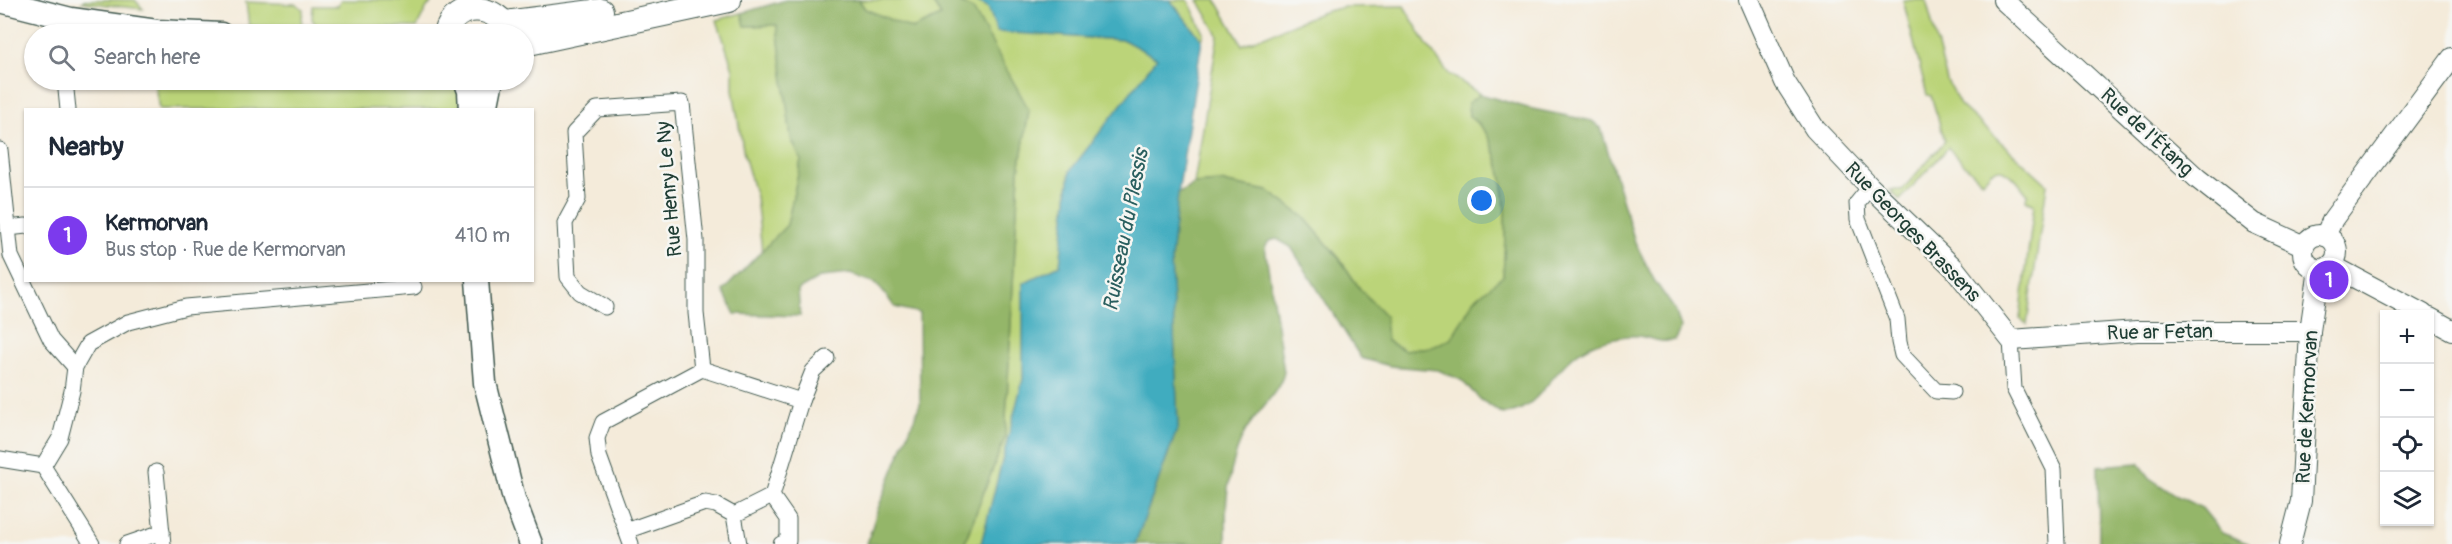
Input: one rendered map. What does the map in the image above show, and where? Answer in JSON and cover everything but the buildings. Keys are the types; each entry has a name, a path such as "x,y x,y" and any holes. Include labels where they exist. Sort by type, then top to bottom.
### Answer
{"main road":[{"path":"531,24 671,0"},
{"path":"534,42 729,0"},
{"path":"0,1 71,20 102,24"},
{"path":"451,24 457,16 471,5 494,13 503,24"},
{"path":"469,90 470,108"},
{"path":"486,108 490,90"},
{"path":"477,282 486,383 514,499 531,544"},
{"path":"491,282 501,382 519,461 544,544"}],"street":[{"name":"Rue Georges Brassens","path":"1749,0 1785,82 1815,129 1870,187 1954,268 2011,340"},
{"name":"Rue de l'Étang","path":"2003,0 2198,179 2254,223 2304,246"},
{"path":"2325,236 2333,219 2452,58"},
{"path":"66,90 68,108"},
{"name":"Rue Henry Le Ny","path":"605,307 580,292 568,277 565,223 578,200 574,133 597,109 682,103 696,240 696,313 702,369"},
{"path":"0,150 11,256 51,340 75,367"},
{"path":"1870,187 1857,203 1858,219 1897,319 1902,355 1936,391 1952,392"},
{"path":"8,228 24,226"},
{"path":"2325,267 2337,256 2336,246 2325,236 2312,237 2304,246 2304,259 2313,267 2325,267 2413,310"},
{"name":"Rue de Kermorvan","path":"2290,544 2301,501 2310,331 2325,267"},
{"path":"44,466 60,438 72,391 75,367 88,344 128,322 186,307 360,286 414,287"},
{"path":"2434,320 2452,330"},
{"name":"Rue ar Fetan","path":"2011,340 2137,331 2310,331"},
{"path":"2011,340 2014,389 2054,469 2057,544"},
{"path":"734,515 772,496 801,401 813,371 826,358"},
{"path":"734,515 716,505 705,503 629,538 599,456 597,438 603,422 702,369 801,401"},
{"path":"0,459 44,466 93,544"},
{"path":"127,544 163,538 156,472"},
{"path":"772,496 788,519 788,541 781,544"},
{"path":"734,515 739,544"}],"green space":[{"path":"84,0 135,0 143,9 82,2"},
{"path":"341,0 435,0 427,7 418,24 315,24 312,19 313,6 338,6"},
{"path":"786,0 859,0 865,9 912,29 941,16 931,0 955,0 973,9 1029,110 1019,171 1005,437 964,544 867,544 877,511 920,404 919,313 895,307 876,283 850,274 821,277 798,290 800,316 735,314 723,291 787,225 801,160 791,138 777,25 745,26 742,13"},
{"path":"859,0 931,0 941,16 912,29 865,9"},
{"path":"955,0 974,0 1072,37 1124,40 1158,58 1070,171 1060,265 1023,283 1023,379 981,544 964,544 1005,437 1019,171 1029,110"},
{"path":"1170,0 1188,0 1204,33 1202,40"},
{"path":"1198,0 1216,0 1242,45 1320,13 1343,7 1404,6 1427,45 1449,74 1480,94 1468,103 1469,116 1486,133 1494,149 1503,184 1505,240 1503,277 1474,300 1451,339 1431,347 1404,350 1387,341 1360,289 1339,258 1304,217 1268,191 1221,182 1194,184 1218,35"},
{"path":"1903,0 1926,0 1947,81 1960,105 2047,184 2027,324 2020,319 2034,205 2026,200 2027,194 2015,179 1999,169 1992,171 1982,182 1948,148 1900,200 1890,190 1902,190 1945,141 1931,96 1927,95"},
{"path":"246,2 296,4 303,9 301,24 249,24"},
{"path":"742,13 746,26 777,25 791,138 801,160 787,225 762,251 756,197 744,155 733,90 733,69 717,20"},
{"path":"156,90 459,90 460,108 159,108"},
{"path":"1480,94 1528,108 1592,121 1601,128 1635,242 1654,280 1675,310 1681,327 1675,340 1661,341 1627,336 1589,346 1561,368 1530,403 1519,410 1503,414 1481,400 1461,380 1438,370 1390,366 1361,358 1291,247 1277,239 1269,241 1265,247 1284,372 1278,387 1246,430 1236,454 1227,497 1226,544 1135,544 1178,427 1171,259 1178,194 1194,184 1221,182 1268,191 1304,217 1339,258 1360,289 1385,315 1387,341 1404,350 1431,347 1451,339 1474,300 1503,276 1505,203 1503,184 1494,149 1486,133 1469,116 1468,103"},
{"path":"2139,463 2151,479 2175,495 2202,508 2222,533 2250,544 2099,544 2098,466"}],"water":[{"name":"Ruisseau du Plessis","path":"974,0 1170,0 1202,40 1178,194 1171,259 1178,427 1135,544 981,544 1023,379 1023,283 1060,265 1070,171 1157,58 1124,40 997,32 988,7"}],"place":[{"name":"Kermorvan","path":"2329,280"}]}
